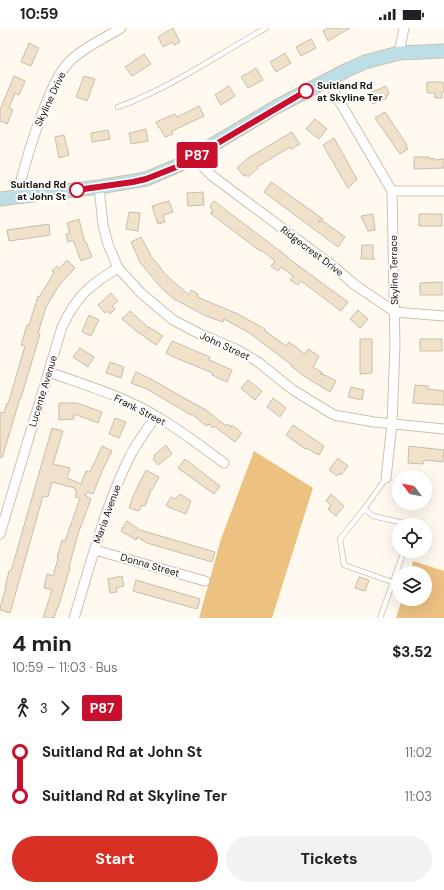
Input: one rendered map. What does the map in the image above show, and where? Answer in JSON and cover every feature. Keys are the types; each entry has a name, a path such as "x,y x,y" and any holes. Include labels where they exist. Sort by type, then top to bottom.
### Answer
{"main road":[{"path":"0,200 99,188 146,179 179,166 276,108 327,80 365,62 399,53 444,51"}],"street":[{"name":"Skyline Drive","path":"17,197 24,166 36,129 61,72 70,61 81,52 121,28"},
{"path":"399,53 404,28"},
{"name":"Skyline Terrace","path":"327,80 392,191 394,312 392,424 386,478"},
{"name":"Ridgecrest Drive","path":"194,157 211,175 355,285 394,312"},
{"name":"John Street","path":"99,188 103,225 108,244 118,268 141,293 173,320 200,334 238,350 258,362 287,386 334,415 351,419 444,429"},
{"path":"392,191 444,191"},
{"name":"Lucente Avenue","path":"0,534 62,327 70,310 90,286 118,268"},
{"path":"394,312 444,316"},
{"name":"Frank Street","path":"49,372 126,401 156,416 224,463"},
{"name":"Maria Avenue","path":"74,618 94,550 119,480 132,453 156,416"},
{"name":"Donna Street","path":"94,550 205,581"}],"lane":[{"path":"118,107 137,100 178,79 266,28"},
{"path":"380,618 392,582 344,565 340,539 386,478"},
{"path":"364,509 373,516 392,520"}],"shaded area":[{"path":"254,451 313,488 272,618 199,618 221,539"},
{"path":"413,561 428,566 412,566"},
{"path":"432,567 444,571 444,618 396,618 400,606 432,606"}],"building":[{"path":"173,28 180,42 174,45 172,42 163,47 158,37"},
{"path":"328,28 350,28 328,41 323,31"},
{"path":"311,39 316,48 301,56 296,47"},
{"path":"29,43 39,48 31,66 21,62"},
{"path":"285,53 291,63 276,72 270,62"},
{"path":"144,54 151,64 132,76 125,67"},
{"path":"256,68 263,80 248,88 241,77"},
{"path":"14,76 25,81 19,95 15,93 9,108 13,110 7,124 0,121 0,110"},
{"path":"84,76 95,79 87,101 76,97"},
{"path":"427,82 444,83 442,98 435,98 435,93 427,93"},
{"path":"229,86 235,96 221,105 215,95"},
{"path":"386,86 389,94 386,96 387,98 373,104 368,94"},
{"path":"199,106 204,116 172,131 173,134 165,137 156,122 175,114 177,117"},
{"path":"385,112 407,145 406,146 408,149 400,154 375,118"},
{"path":"315,119 327,129 319,139 306,129"},
{"path":"146,129 148,141 131,144 129,133"},
{"path":"108,130 110,139 92,142 91,133"},
{"path":"292,132 300,144 291,149 290,147 257,167 258,168 248,177 246,175 244,176 237,168 248,158"},
{"path":"64,135 69,155 59,158 55,137"},
{"path":"334,138 357,179 348,188 323,145"},
{"path":"414,157 429,157 429,159 434,158 434,160 444,159 444,168 414,169"},
{"path":"271,182 323,219 318,221 323,221 345,237 338,247 264,192"},
{"path":"203,192 204,205 188,206 187,193"},
{"path":"169,201 173,212 163,215 165,222 158,224 152,206"},
{"path":"214,201 348,302 341,311 301,281 298,285 290,280 293,276 281,267 278,271 271,266 275,261 210,213 213,212 210,206"},
{"path":"129,212 140,213 138,231 126,229"},
{"path":"373,214 375,230 368,231 361,216"},
{"path":"419,214 442,214 442,226 419,226"},
{"path":"79,219 85,243 86,242 92,257 81,261 73,240 68,242 66,234 70,233 67,223"},
{"path":"49,224 50,235 9,241 7,230"},
{"path":"141,237 151,256 166,275 189,295 191,290 198,294 197,297 238,314 265,329 264,330 286,346 289,342 305,354 308,349 319,356 313,367 323,373 320,374 336,381 330,392 304,376 248,332 224,319 223,322 206,316 174,299 161,288 140,262 131,242"},
{"path":"362,245 373,245 373,258 375,259 361,259"},
{"path":"67,260 75,268 60,284 46,307 38,333 40,334 2,458 0,457 0,412 4,413 7,403 8,404 25,346 21,345 27,325 29,325 38,296 39,297 54,273 52,271 57,266 59,269"},
{"path":"442,282 442,295 420,295 420,283"},
{"path":"111,293 118,301 112,306 115,309 110,314 107,311 105,313 98,305"},
{"path":"358,310 368,319 360,328 350,319"},
{"path":"130,311 149,328 163,336 156,345 122,319"},
{"path":"89,315 99,320 91,336 82,332"},
{"path":"360,339 372,339 372,373 360,374"},
{"path":"420,339 442,339 442,351 420,351"},
{"path":"172,341 210,357 209,360 232,370 227,382 212,375 213,373 166,353"},
{"path":"80,348 94,357 88,367 73,357"},
{"path":"110,362 124,367 121,378 106,373"},
{"path":"136,372 206,410 226,426 227,424 231,427 232,425 242,433 235,442 214,426 213,428 209,424 206,426 192,414 191,415 147,389 131,383"},
{"path":"248,380 262,391 255,400 241,388"},
{"path":"415,385 428,386 428,389 444,391 444,405 413,403"},
{"path":"351,387 364,390 362,400 348,397"},
{"path":"273,398 286,408 280,417 267,407"},
{"path":"59,403 77,403 102,412 98,423 74,414 74,419 59,420"},
{"path":"115,418 126,422 119,438 109,434"},
{"path":"293,425 324,446 319,455 306,448 305,449 286,435"},
{"path":"52,428 63,431 53,464 70,468 67,478 81,484 86,471 90,472 102,446 112,451 93,494 87,492 85,495 91,499 78,534 69,567 70,568 54,618 43,618 52,590 44,588 47,574 53,576 62,540 65,541 80,498 75,497 77,491 75,488 52,482 48,497 43,496 10,613 0,610 0,608 9,571 11,571"},
{"path":"166,445 172,454 158,465 153,459 155,457 154,455"},
{"path":"409,446 444,450 443,462 424,460 423,464 408,463"},
{"path":"338,458 348,466 341,475 339,473 337,476 329,470"},
{"path":"185,459 220,486 214,494 178,468"},
{"path":"146,470 159,477 151,490 145,506 142,505 139,511 129,508 134,494"},
{"path":"180,494 191,501 186,514 166,506 171,497 175,499"},
{"path":"331,494 344,506 336,516 328,509 331,505 326,501"},
{"path":"127,521 140,530 215,552 212,562 147,543 137,537 136,540 121,531"},
{"path":"122,576 124,586 116,588 117,592 110,593 108,579"},
{"path":"359,577 369,580 365,591 355,588"},
{"path":"136,580 200,599 197,609 133,591"}],"bus line":[{"name":"P87","path":"77,190 99,188 146,179 179,166 306,91"}],"place":[{"name":"Suitland Rd at Skyline Ter","path":"306,91"},
{"name":"Suitland Rd at John St","path":"77,190"}]}
